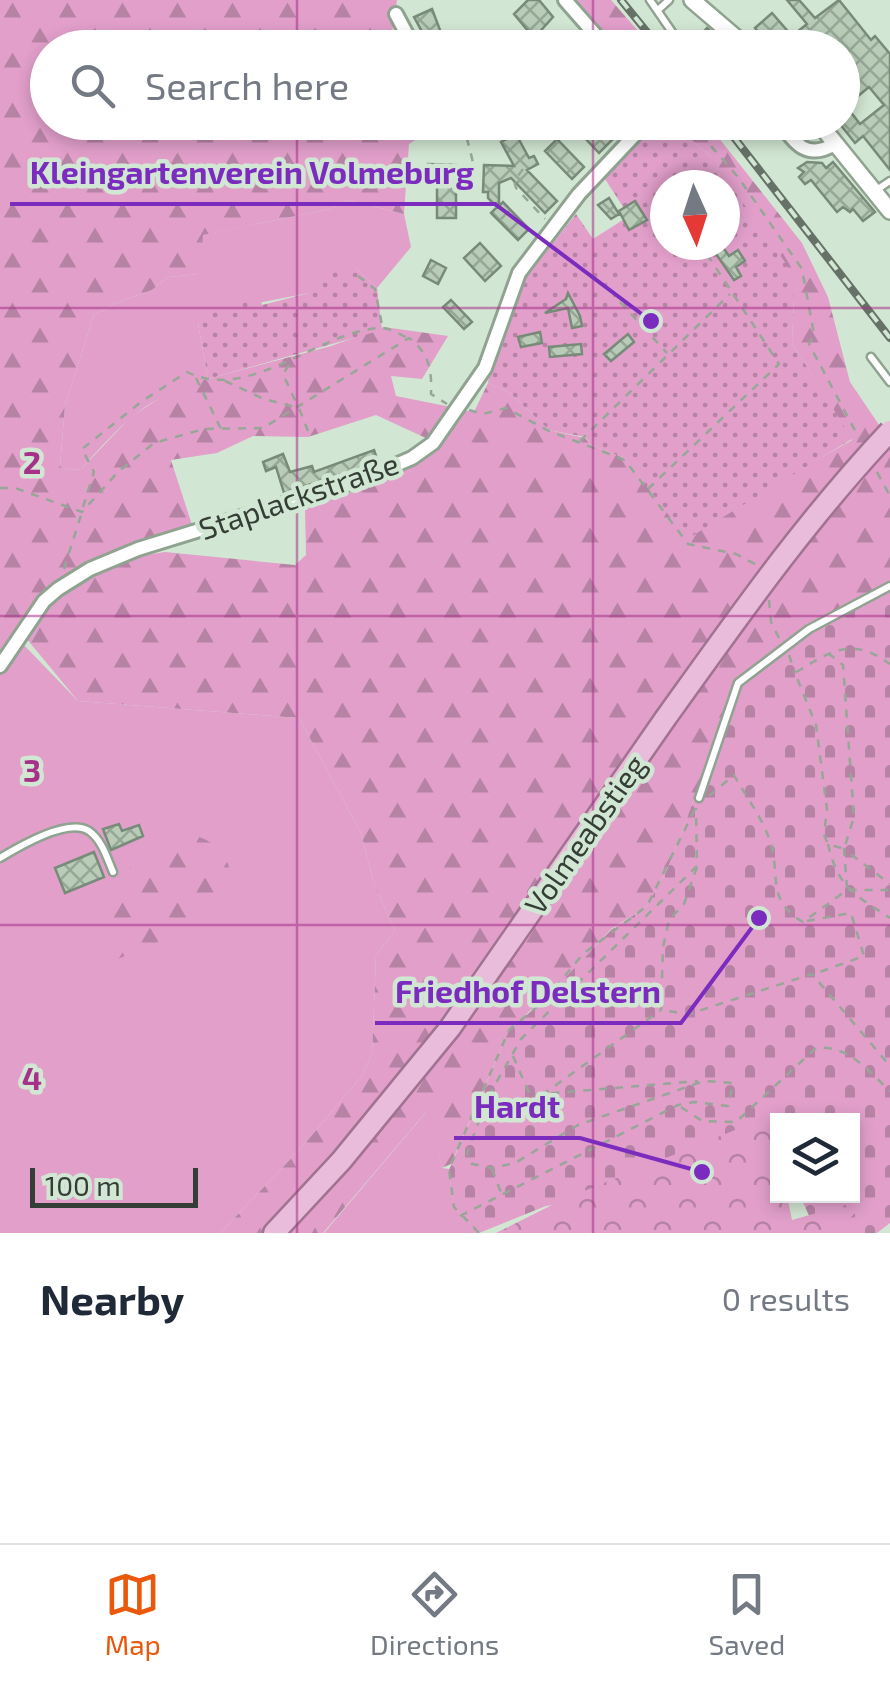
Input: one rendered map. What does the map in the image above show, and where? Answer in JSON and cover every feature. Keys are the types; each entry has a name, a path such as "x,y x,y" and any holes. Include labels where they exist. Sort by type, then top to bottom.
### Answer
{"main road":[{"name":"Volmeabstieg","path":"274,1233 341,1161 450,1028 665,719 801,533 890,431"}],"street":[{"path":"565,0 591,30"},
{"path":"692,0 727,30"},
{"path":"396,14 404,30"},
{"name":"Staplackstraße","path":"0,666 36,612 58,588 112,558 391,468 433,442 485,368 519,273 578,195 630,140"},
{"path":"793,140 805,152 835,144"},
{"path":"832,140 890,211"}],"lane":[{"path":"650,0 671,30"},
{"path":"658,10 669,0"},
{"path":"874,191 890,181"},
{"path":"871,357 890,382"},
{"path":"699,798 738,682 785,644 890,586"},
{"path":"0,858 35,838 82,828 91,832 104,850 113,872"}],"path":[{"path":"467,140 473,152 474,172"},
{"path":"706,140 738,177 802,269 814,334 809,344 863,445"},
{"path":"524,169 514,182 516,188 553,227"},
{"path":"648,489 778,364 711,260"},
{"path":"358,276 376,289 382,327"},
{"path":"580,441 732,292"},
{"path":"620,302 668,354"},
{"path":"224,380 291,361 344,337 382,327 422,348 431,369 431,394 438,401 483,414 506,408 550,431 625,460 688,544 744,557 758,565 762,575"},
{"path":"82,512 118,472 154,443 204,429 262,428 409,338"},
{"path":"291,361 284,374 308,431"},
{"path":"58,588 94,472 82,449 141,402 187,372 224,380 264,399 299,408"},
{"path":"196,376 221,429"},
{"path":"872,462 890,496"},
{"path":"0,488 15,488 82,512"},
{"path":"768,584 771,622 785,644 816,725 827,810 824,835 834,872 847,890 890,918"},
{"path":"794,672 838,648 873,652 890,664"},
{"path":"828,652 842,665 854,817 844,849 847,890"},
{"path":"540,1096 661,1010 689,1014 864,956 851,914 804,922 788,914 774,885 770,840 734,775 709,797"},
{"path":"479,1233 454,1206 449,1170 508,1030 544,1000 582,954 647,906 699,798"},
{"path":"661,1010 663,947 669,920 684,904 697,866 696,808"},
{"path":"828,844 844,849 890,884"},
{"path":"697,866 521,1039 488,1097 468,1153 472,1164 492,1168 515,1163 578,1125 704,1081"},
{"path":"804,922 847,890 890,890"},
{"path":"812,974 890,1066"},
{"path":"678,1105 702,1121 736,1122 816,1048 827,1047 844,1050 890,1091"},
{"path":"460,1216 678,1105 694,1102 728,1106 734,1084 704,1081 530,1095 512,1054"},
{"path":"492,1168 502,1195"}],"green space":[{"path":"0,0 397,0 393,30 30,30 30,140 415,140 409,144 404,214 348,200 330,209 203,235 200,274 168,277 152,290 94,315 65,405 60,466 81,469 130,418 174,388 331,346 384,327 448,336 422,379 391,376 396,396 451,407 428,439 376,415 308,437 253,436 217,453 171,460 193,528 131,547 81,569 38,603 0,656"},
{"path":"573,0 611,0 637,30 599,30"},
{"path":"634,140 691,140 709,155 720,170 650,170 650,260 740,260 740,199 787,265 794,299 792,343 852,439 687,539 625,458 591,445 585,437 549,430 510,393 488,383 490,367 527,276 576,214 593,239 629,216 603,176"},
{"path":"691,140 720,140 802,243 828,297 850,382 890,441 890,586 738,683 668,868 647,906 611,929 567,977 509,1030 451,1164 442,1168 427,1111 323,1233 220,1233 301,1148 361,1077 372,1054 376,955 395,931 373,881 361,833 299,718 78,701 26,638 58,594 93,574 140,556 165,552 295,565 306,555 305,508 374,484 414,464 447,432 462,410 474,412 488,383 510,393 549,430 585,438 591,445 625,458 685,535 852,440 792,343 794,299 740,208 740,170 718,170 709,155"},
{"path":"348,200 404,214 411,247 377,288 356,268 323,282 309,293 228,309 198,323 208,379 168,394 137,413 81,469 60,466 65,405 94,315 152,290 168,277 199,274 202,235 330,209"},
{"path":"356,268 377,288 382,330 208,379 198,323 215,310 228,309 236,299 260,297 262,305 309,293 308,285 323,282 330,270"},
{"path":"890,586 890,1223 877,1233 817,1233 803,1203 860,1203 860,1113 770,1113 770,1192 681,1185 546,1206 479,1233 454,1207 449,1170 509,1030 544,1000 611,930 647,906 668,868 738,683 785,644"},
{"path":"20,641 78,701 299,718 361,833 373,881 395,931 376,955 372,1054 361,1077 301,1148 220,1233 0,1233 0,675"},
{"path":"194,835 213,844 225,857 231,877 229,901 193,927 107,965 109,917 121,880 148,852"},
{"path":"428,1110 442,1168 449,1169 454,1207 479,1233 324,1233"},
{"path":"770,1116 770,1203 788,1203 792,1220 852,1203 862,1206 841,1233 496,1233 562,1200"}],"building":[{"path":"528,0 539,0 553,17 541,30 527,30 514,14"},
{"path":"787,0 799,0 815,18 839,0 871,40 875,36 890,54 890,170 863,136 860,139 860,124 884,105 869,87 860,94 860,30 800,30 807,24"},
{"path":"432,9 440,30 421,30 414,17"},
{"path":"772,13 787,30 757,30 755,28"},
{"path":"519,140 529,158 534,156 538,164 527,170 557,201 545,213 511,178 499,183 499,206 503,202 529,229 518,240 491,213 497,207 488,198 488,192 483,192 484,165 514,166 501,142"},
{"path":"558,140 584,167 572,179 545,151"},
{"path":"587,140 612,140 599,153"},
{"path":"807,162 822,163 826,168 833,162 875,212 863,221 853,209 850,212 843,207 837,212 811,180 805,184 799,177 804,172 798,168"},
{"path":"428,164 456,165 456,218 437,218 437,185 435,175 428,174"},
{"path":"609,198 619,214 611,219 598,205"},
{"path":"635,201 647,220 629,230 619,211"},
{"path":"480,243 501,266 485,281 464,258"},
{"path":"740,253 745,261 736,267 741,276 734,280 720,260 740,260"},
{"path":"431,260 446,268 438,284 423,276"},
{"path":"568,293 582,326 572,328 568,308 545,313 566,299"},
{"path":"451,300 472,322 464,329 443,307"},
{"path":"540,332 542,343 521,347 518,337"},
{"path":"628,334 634,342 611,361 604,354"},
{"path":"581,344 582,354 550,357 549,347"},
{"path":"374,450 378,462 284,493 276,467 266,471 263,462 283,454 290,472 312,466 314,472"},
{"path":"119,824 122,831 139,825 143,836 111,850 103,829"},
{"path":"94,852 104,877 65,893 55,868"}],"railway":[{"path":"621,0 645,30"},
{"path":"736,140 890,338"}],"place":[{"name":"Kleingartenverein Volmeburg","path":"651,321"},
{"name":"Friedhof Delstern","path":"759,918"},
{"name":"Hardt","path":"702,1172"}]}
